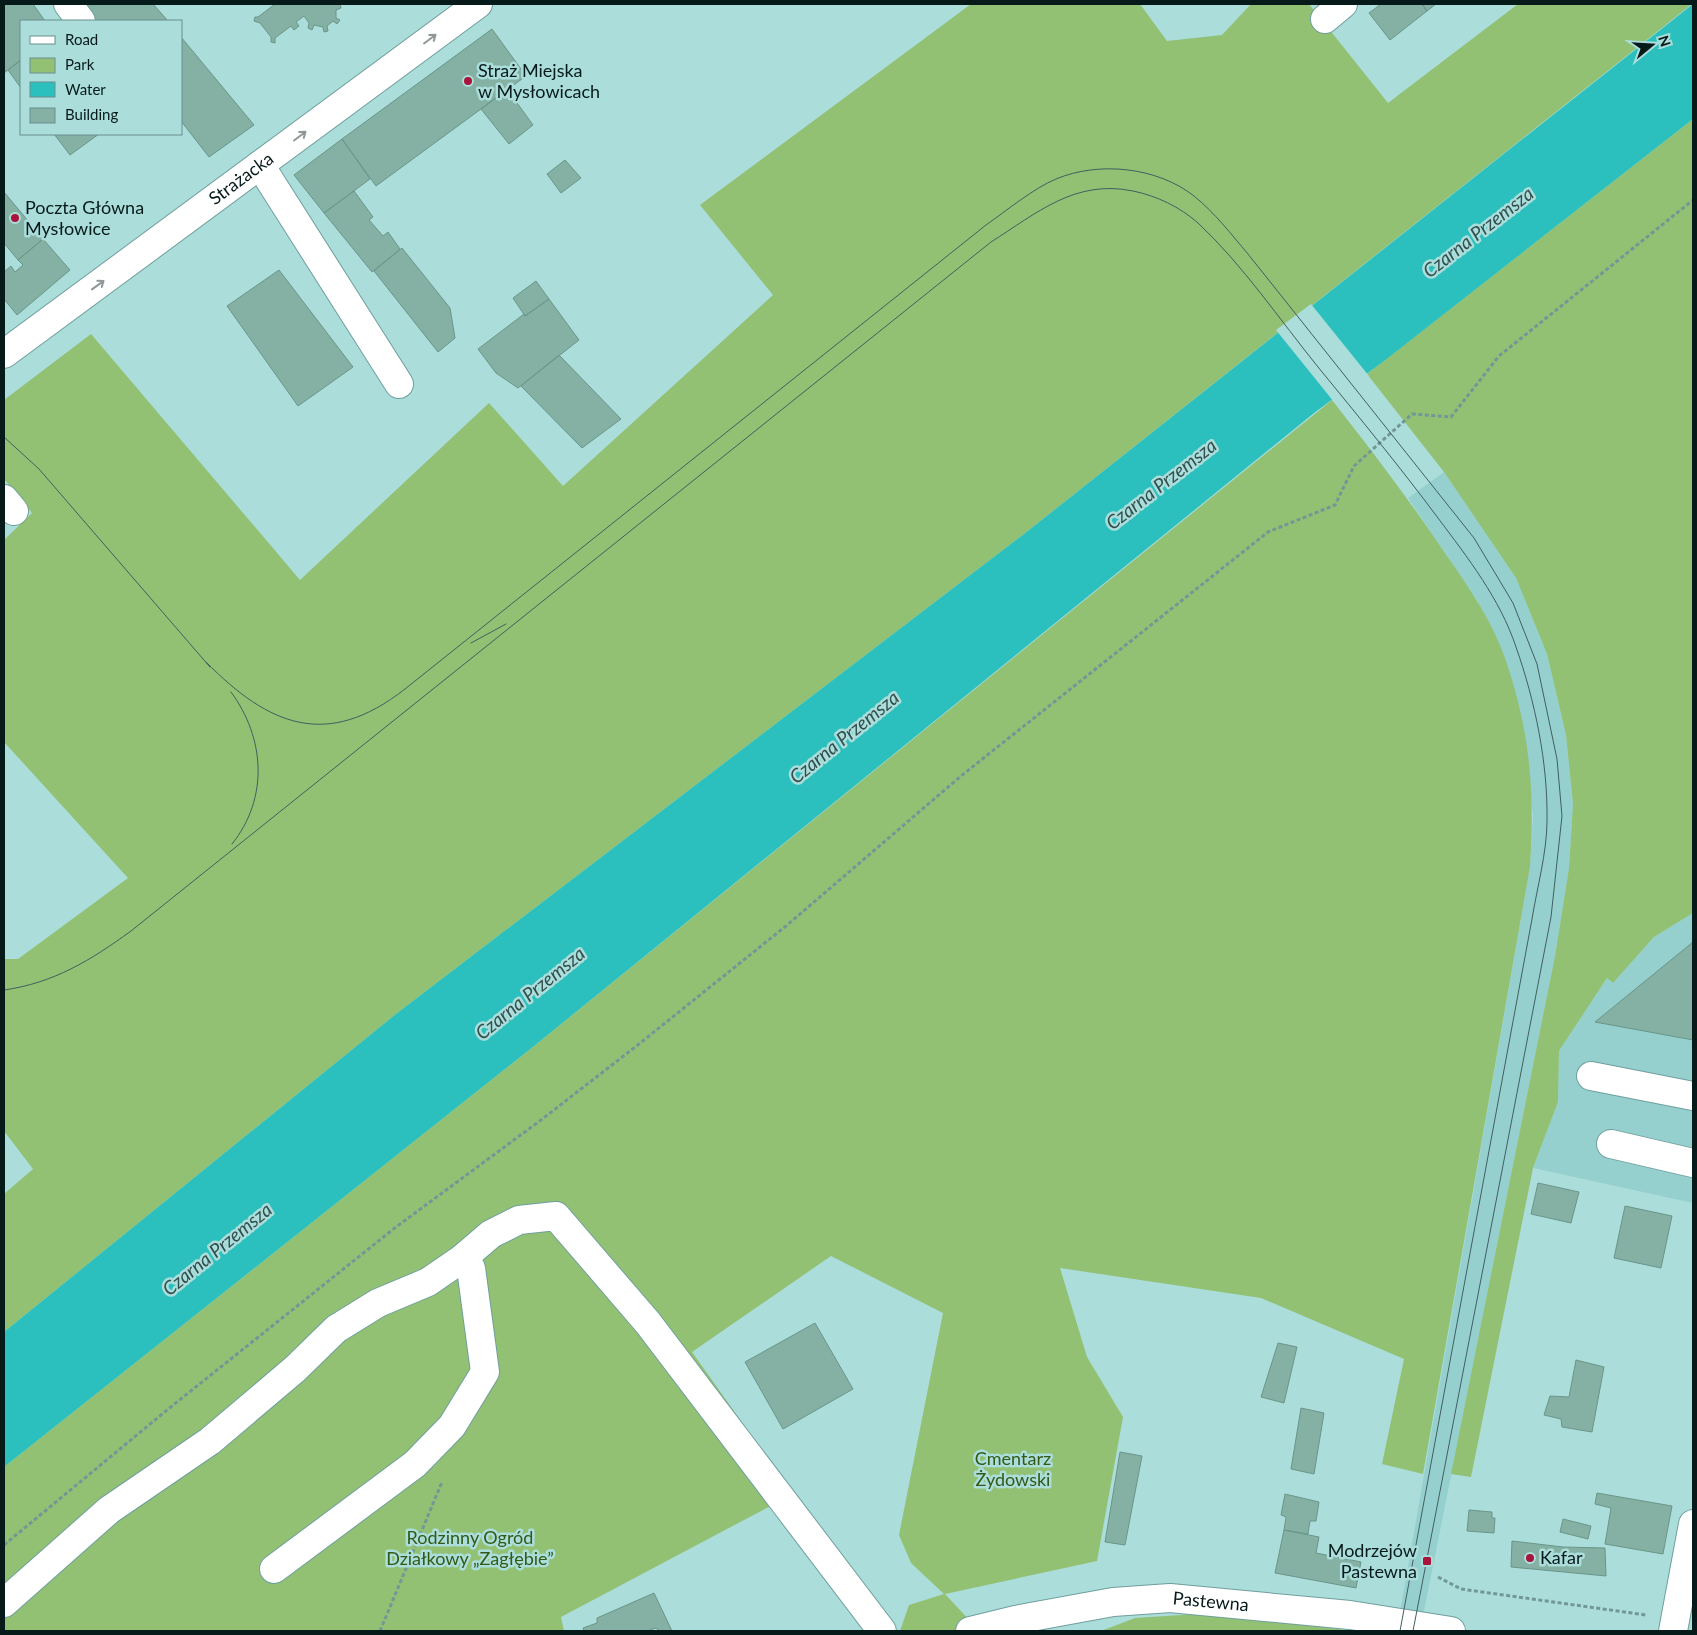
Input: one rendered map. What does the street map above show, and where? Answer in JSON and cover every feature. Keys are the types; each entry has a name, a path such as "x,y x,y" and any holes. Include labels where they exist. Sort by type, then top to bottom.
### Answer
{"street":[{"path":"68,4 80,20"},
{"name":"Strażacka","path":"4,354 478,4"},
{"path":"260,165 399,384"},
{"path":"1591,1076 1693,1096"},
{"path":"1611,1144 1693,1163"},
{"path":"4,1603 109,1510 210,1441 295,1369 336,1329 378,1303 428,1282 463,1258 491,1234 519,1220 556,1216 648,1323 882,1631"},
{"path":"274,1569 416,1464 452,1426 485,1372 471,1268 463,1258"},
{"path":"1674,1625 1693,1524"},
{"name":"Pastewna","path":"970,1631 1015,1620 1053,1622 1114,1602 1170,1598 1238,1602 1371,1626 1451,1631"}],"path":[{"path":"4,1545 167,1410 396,1227 541,1120 654,1032 786,926 961,776 1268,532 1335,505 1354,466 1412,414 1451,418 1499,356 1693,200"},
{"path":"380,1631 446,1473 444,1463 432,1447"},
{"path":"1438,1577 1461,1589 1674,1625"}],"shaded area":[{"path":"1444,472 1516,578 1547,654 1566,735 1573,804 1569,868 1555,956 1420,1631 1400,1611 1530,867 1533,814 1504,656 1477,600 1408,498"},
{"path":"1693,913 1693,1203 1533,1168 1558,1102 1559,1051 1607,978 1613,983 1654,937"}],"green space":[{"path":"971,4 1140,4 1167,41 1222,35 1251,4 1309,4 1388,103 1518,4 1692,4 1024,534 396,1014 4,1332 4,1194 33,1169 4,1131 4,959 18,959 128,878 4,742 4,540 32,513 4,479 4,400 91,334 300,580 489,403 563,486 773,295 700,205"},
{"path":"1693,119 1693,913 1654,937 1613,983 1607,978 1559,1051 1558,1102 1533,1168 1471,1477 1451,1474 1555,956 1569,868 1573,804 1566,735 1547,654 1516,578 1444,472 1367,374"},
{"path":"1332,400 1419,516 1464,580 1487,618 1500,644 1513,685 1529,761 1532,812 1530,867 1423,1474 1382,1464 1404,1359 1261,1298 1060,1268 1087,1357 1123,1417 1097,1561 945,1594 972,1623 985,1631 900,1631 909,1605 944,1594 911,1563 899,1535 943,1313 831,1256 692,1352 793,1494 561,1617 564,1631 4,1631 4,1467 534,1046"},
{"path":"1212,1613 1345,1630 1101,1631 1135,1618"}],"water":[{"name":"Czarna Przemsza","path":"1693,4 1693,119 1384,361 1314,413 534,1046 4,1467 4,1332 396,1014 1024,534"}],"pier":[{"path":"1311,304 1369,376 1334,402 1276,330"}],"building":[{"path":"4,4 33,4 44,20 20,20 20,61 4,73"},
{"path":"78,4 153,4 167,20 89,20"},
{"path":"275,4 340,4 341,8 336,10 336,18 340,20 337,24 333,21 327,26 328,31 324,32 323,27 314,25 312,30 308,28 309,23 304,16 296,22 299,26 294,30 291,26 275,38 275,43 271,42 271,37 260,23 254,21 255,17 258,17"},
{"path":"1381,4 1422,4 1427,11 1390,40 1369,13"},
{"path":"1422,4 1436,4 1427,11"},
{"path":"492,29 526,76 376,186 342,139"},
{"path":"182,38 254,125 209,157 182,122"},
{"path":"20,61 20,87 8,70"},
{"path":"507,89 533,125 509,144 481,109"},
{"path":"55,135 98,135 70,155"},
{"path":"342,139 370,179 324,213 294,175"},
{"path":"565,160 581,178 561,193 547,174"},
{"path":"354,191 373,217 369,220 383,236 388,232 400,249 372,272 324,213"},
{"name":"Poczta Główna Mysłowice","path":"4,192 43,239 18,260 4,243"},
{"path":"43,239 70,270 17,315 4,299 4,272 11,266 15,272 23,265 18,260"},
{"path":"402,248 450,308 455,338 438,352 374,271"},
{"path":"279,270 353,367 298,406 227,306"},
{"path":"536,281 549,299 525,316 513,298"},
{"path":"549,299 579,340 518,388 496,373 478,349 524,314 525,316"},
{"path":"559,355 621,419 582,448 521,386"},
{"path":"1693,942 1693,1040 1595,1022"},
{"path":"1538,1183 1579,1192 1571,1223 1531,1214"},
{"path":"1625,1206 1672,1216 1661,1268 1614,1258"},
{"path":"815,1323 853,1389 783,1429 745,1362"},
{"path":"1278,1343 1297,1347 1284,1403 1261,1397"},
{"path":"1576,1360 1604,1367 1592,1432 1562,1427 1561,1419 1544,1415 1550,1396 1569,1397"},
{"path":"1301,1408 1324,1413 1314,1474 1291,1469"},
{"path":"1120,1452 1142,1456 1125,1545 1105,1542"},
{"path":"1597,1493 1672,1506 1663,1554 1605,1544 1611,1508 1595,1504"},
{"path":"1285,1494 1319,1502 1316,1521 1310,1521 1308,1534 1284,1530 1286,1517 1281,1515"},
{"path":"1469,1510 1492,1512 1492,1518 1495,1518 1494,1533 1467,1531"},
{"path":"1563,1519 1591,1526 1588,1539 1560,1532"},
{"path":"1284,1530 1319,1537 1316,1553 1361,1562 1356,1588 1275,1573"},
{"path":"1512,1541 1563,1547 1605,1548 1606,1576 1511,1567"},
{"path":"654,1593 672,1631 659,1631 656,1628 647,1631 584,1631 583,1628 597,1623 597,1618"}],"tram line":[{"path":"206,662 229,684 253,702 276,715 300,722 324,724 350,720 377,708 405,689 986,225 1039,188 1073,173 1109,169 1145,173 1179,186 1194,196 1216,217 1248,254 1474,538 1513,603 1537,664 1557,759 1562,816 1551,917 1413,1631"},
{"path":"4,990 22,987 56,976 86,961 131,931 991,242 1058,201 1075,194 1093,190 1133,191 1168,203 1198,223 1230,256 1409,480 1472,564 1501,612 1516,647 1529,689 1543,755 1547,799 1547,833 1544,857 1400,1631"},
{"path":"4,437 39,469 210,667"},
{"path":"471,643 506,624"},
{"path":"231,692 251,729 256,748 258,768 257,788 252,807 244,826 232,844"}],"place":[{"name":"Straż Miejska w Mysłowicach","path":"468,81"},
{"name":"Poczta Główna Mysłowice","path":"15,218"},
{"name":"Kafar","path":"1530,1558"},
{"name":"Modrzejów Pastewna","path":"1427,1561"}],"park label":[{"name":"Cmentarz Żydowski","path":"1013,1469"},
{"name":"Rodzinny Ogród Działkowy „Zagłębie”","path":"470,1548"}]}
